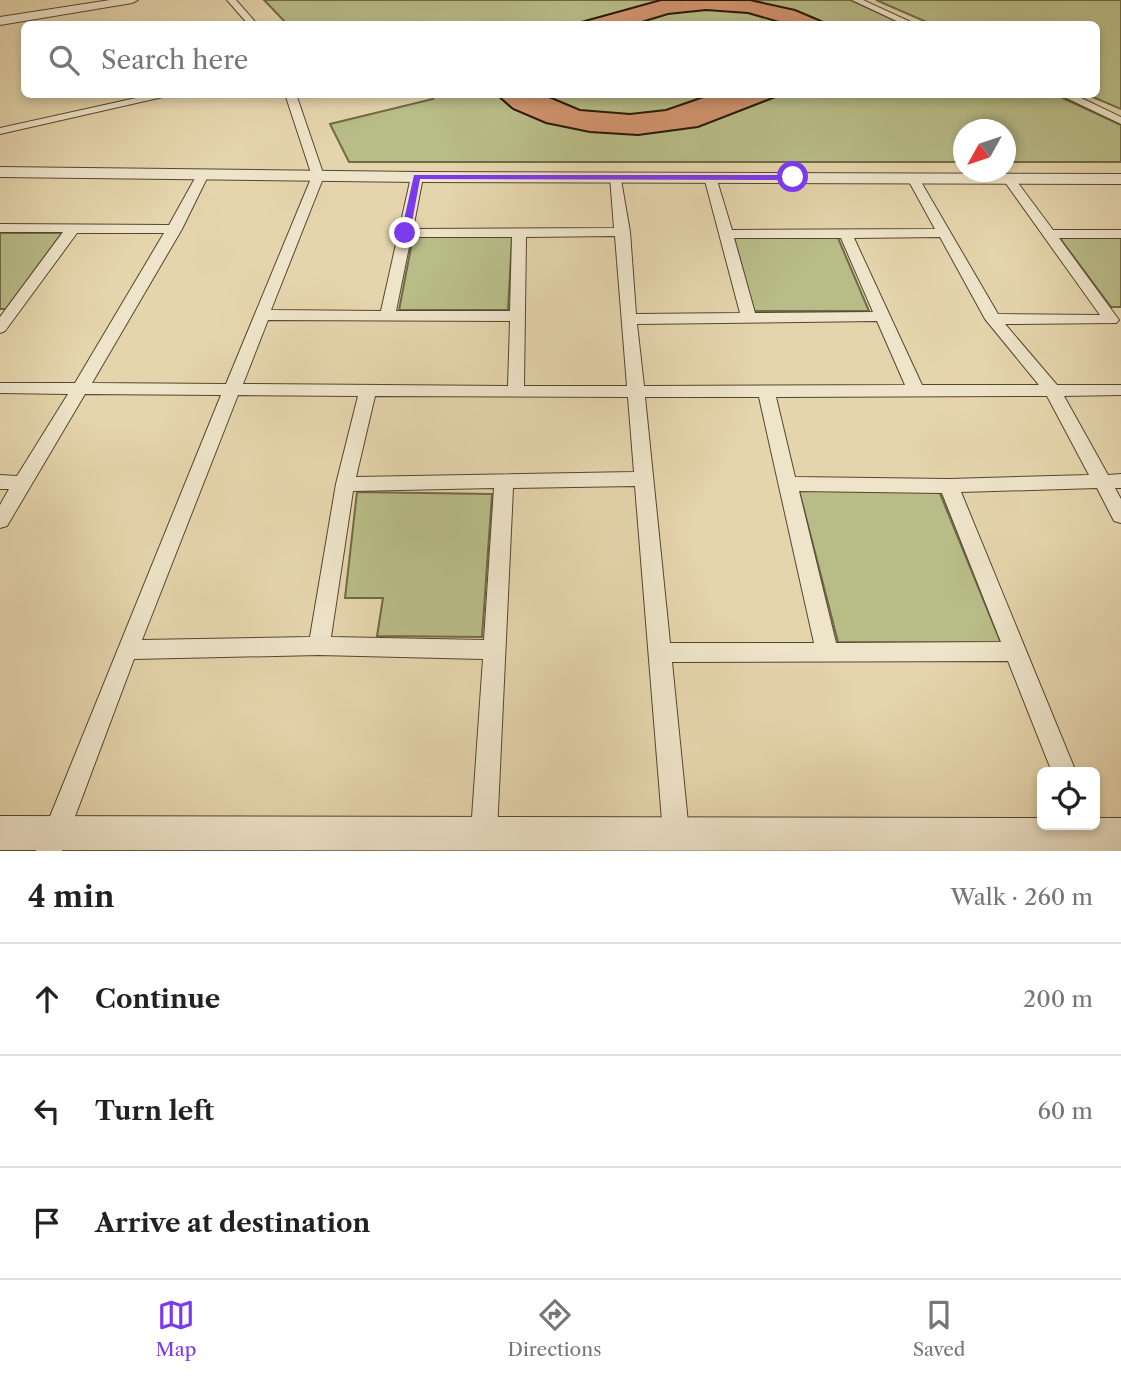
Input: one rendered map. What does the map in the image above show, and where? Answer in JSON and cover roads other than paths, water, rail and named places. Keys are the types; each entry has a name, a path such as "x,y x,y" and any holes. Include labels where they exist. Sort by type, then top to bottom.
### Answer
{"street":[{"path":"0,13 85,0"},
{"path":"0,21 132,0"},
{"path":"231,0 250,21"},
{"path":"856,0 902,21"},
{"path":"0,131 153,98"},
{"path":"52,842 318,176 291,98"},
{"path":"1072,98 1121,121"},
{"path":"2,174 953,178"},
{"path":"0,522 82,389 175,229 203,174"},
{"path":"387,316 417,177"},
{"path":"616,177 676,833"},
{"path":"710,177 749,317"},
{"path":"913,178 993,319 1052,390 1113,481 1121,516"},
{"path":"1016,178 1121,179"},
{"path":"993,319 1111,320 1011,182"},
{"path":"0,228 175,229"},
{"path":"0,328 5,314 73,228"},
{"path":"405,233 623,232"},
{"path":"516,392 519,233"},
{"path":"725,234 946,233"},
{"path":"846,234 916,391"},
{"path":"1048,234 1121,234"},
{"path":"1103,310 1121,310"},
{"path":"262,315 518,316"},
{"path":"629,319 882,316"},
{"path":"0,388 516,392 1121,390"},
{"path":"319,646 345,484 368,391"},
{"path":"766,392 827,652"},
{"path":"345,484 643,479"},
{"path":"788,484 949,486 1113,481"},
{"path":"0,482 22,483"},
{"path":"484,832 504,483"},
{"path":"949,486 1062,767"},
{"path":"127,650 319,646 496,650"},
{"path":"659,653 1016,651"},
{"path":"0,833 52,842 484,832 1098,831"}]}
